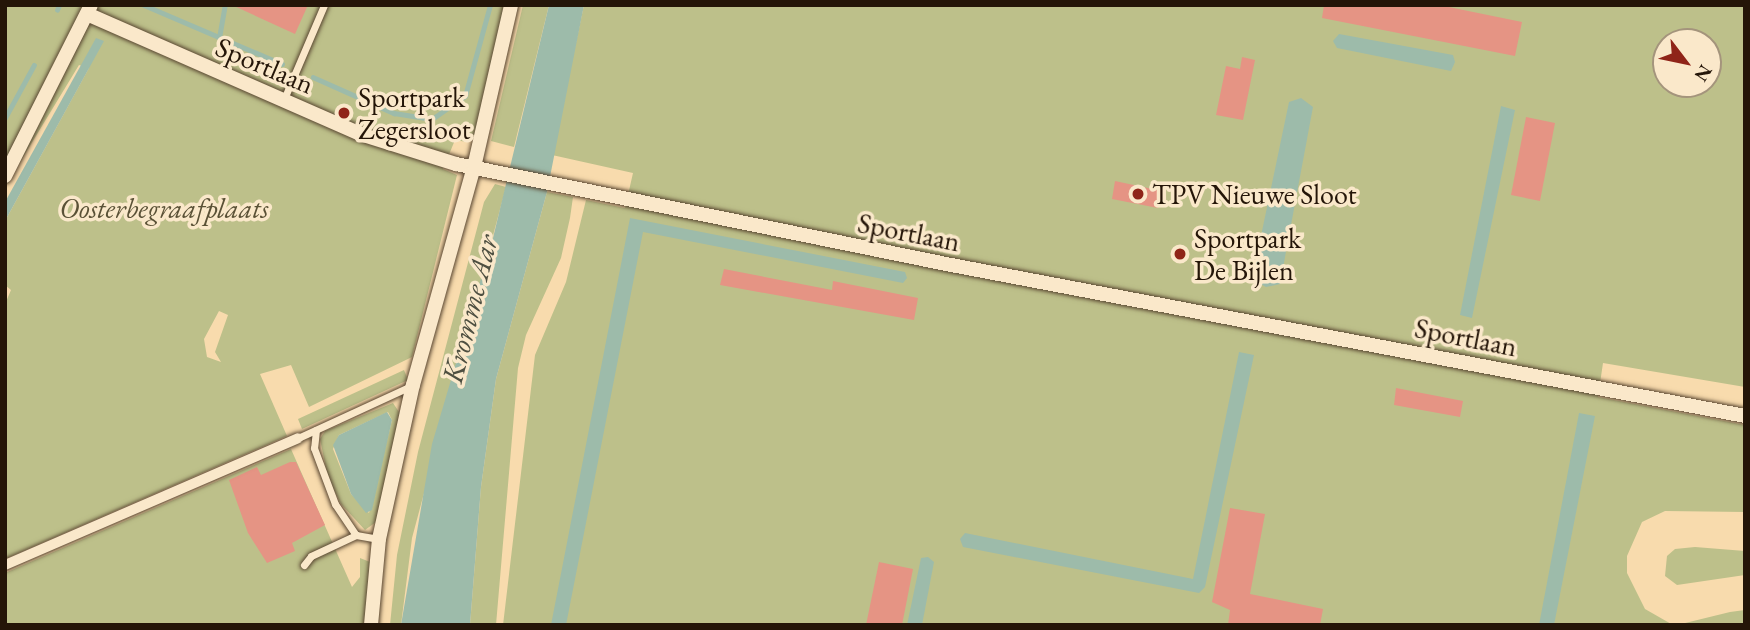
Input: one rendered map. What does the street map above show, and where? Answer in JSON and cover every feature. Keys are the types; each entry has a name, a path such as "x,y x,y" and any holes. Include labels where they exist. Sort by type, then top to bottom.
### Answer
{"street":[{"path":"371,625 379,539 413,385 474,167 511,5"},
{"name":"Sportlaan","path":"89,10 360,134 474,167 946,264 1745,416"},
{"path":"5,176 89,10"},
{"path":"5,565 298,438"}],"lane":[{"path":"284,99 324,5"},
{"path":"298,438 413,385"},
{"path":"316,430 314,448 324,480 356,535"},
{"path":"304,565 311,556 356,535 379,539"}],"green space":[{"name":"Oosterbegraafplaats","path":"5,5 513,5 476,133 467,142 455,140 443,169 457,175 412,357 309,407 291,365 260,374 287,436 5,559 5,304 11,290 5,285 5,221 89,68 79,65 5,187","holes":["219,311 228,315 215,352 221,362 207,357 204,339"]},
{"path":"523,5 549,5 514,147 491,141"},
{"name":"Sportpark De Bijlen","path":"584,5 1745,5 1745,387 1603,363 1598,397 1745,425 1745,512 1665,511 1642,522 1627,556 1627,573 1645,609 1673,625 503,625 535,355 566,282 586,200 625,208 633,173 552,155"},
{"path":"495,184 506,187 412,538 401,625 390,625 397,555 418,452 484,202"},
{"path":"547,192 573,197 570,218 561,258 526,335 518,368 496,625 470,625 481,487 496,379"},
{"path":"404,370 408,380 302,429 298,419"},
{"path":"393,403 401,415 376,522 365,530 341,504 328,478 320,439 325,431","holes":["388,412 392,420 369,513 351,494 333,449 339,435"]},
{"path":"291,449 352,587 360,577 360,558 370,562 364,625 5,625 5,573"},
{"path":"1695,547 1745,551 1745,575 1677,585 1665,576 1667,556 1675,549"},
{"path":"1745,610 1745,625 1677,625 1730,612"}],"shaded area":[{"path":"549,5 584,5 547,192 496,379 481,487 470,625 401,625 432,444 493,238"},
{"path":"1339,34 1453,55 1455,62 1451,71 1337,48 1333,41"},
{"path":"96,38 104,41 5,221 5,202"},
{"path":"1301,98 1313,107 1280,284 1266,287 1252,279 1289,102"},
{"path":"1501,106 1515,110 1472,318 1460,315"},
{"path":"630,218 905,272 907,278 903,283 643,232 566,625 551,625"},
{"path":"1239,352 1254,355 1205,587 1199,593 963,547 960,539 965,533 1193,579"},
{"path":"387,412 392,420 372,510 366,513 351,494 333,445 339,435"},
{"path":"1579,413 1595,416 1554,625 1539,625"},
{"path":"928,557 934,562 922,625 907,625 921,558"}],"building":[{"path":"232,5 308,5 295,34"},
{"path":"1324,5 1439,5 1522,22 1515,56 1322,18"},
{"path":"1242,57 1255,60 1243,120 1216,115 1226,66 1240,69"},
{"path":"1526,117 1555,123 1540,201 1511,195"},
{"path":"1115,181 1162,191 1158,208 1112,199"},
{"path":"724,269 832,290 833,281 918,298 914,320 720,285"},
{"path":"1396,388 1463,401 1460,417 1394,405"},
{"path":"296,462 325,525 292,543 295,551 267,563 248,533 229,480 257,467 261,475"},
{"path":"1230,508 1265,514 1250,594 1323,609 1320,625 1228,625 1230,610 1212,602"},
{"path":"879,562 913,569 902,625 866,625"}],"waterway":[{"path":"57,10 59,5"},
{"path":"144,5 282,64"},
{"path":"219,38 225,5"},
{"path":"313,77 394,113 432,119 465,96 490,5"},
{"path":"5,118 34,65"}],"place":[{"name":"Sportpark Zegersloot","path":"344,113"},
{"name":"TPV Nieuwe Sloot","path":"1138,194"},
{"name":"Sportpark De Bijlen","path":"1180,254"}],"water label":[{"name":"Kromme Aar","path":"470,309"}]}
